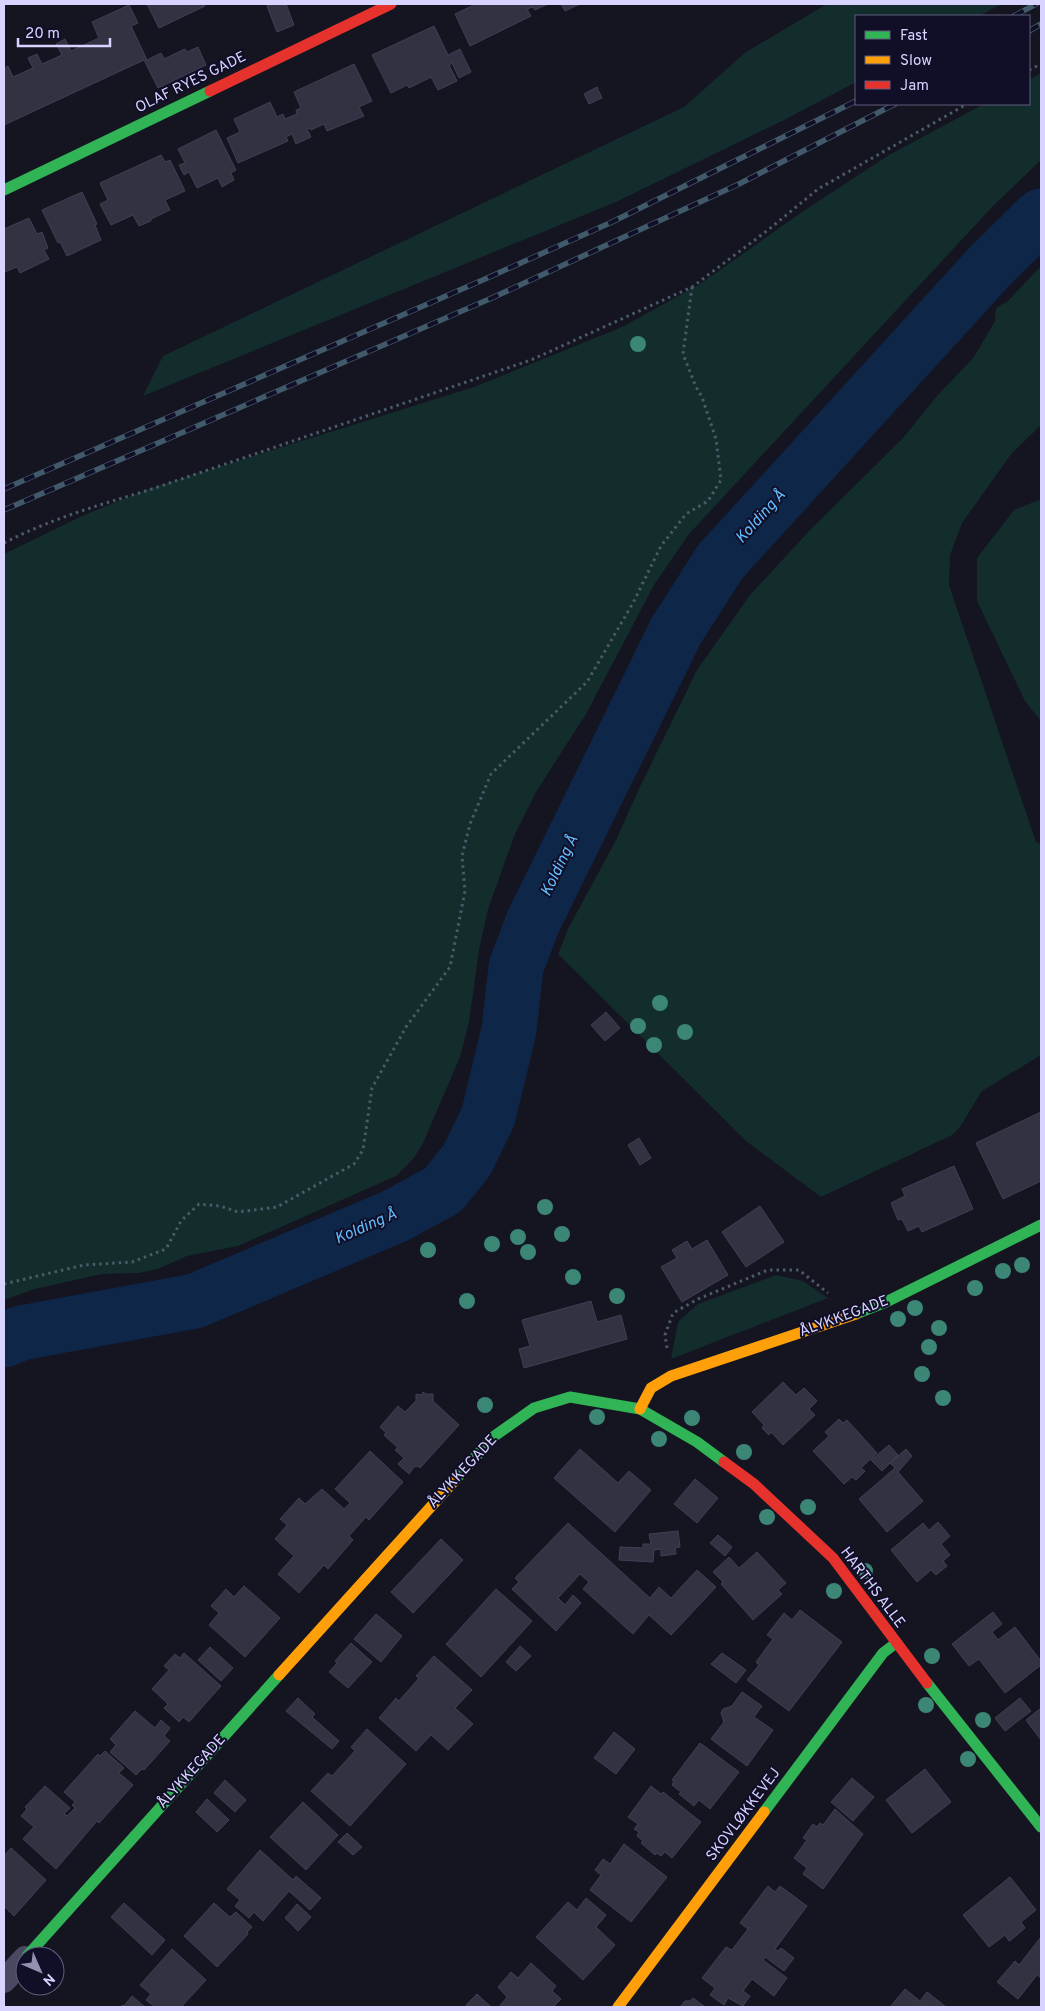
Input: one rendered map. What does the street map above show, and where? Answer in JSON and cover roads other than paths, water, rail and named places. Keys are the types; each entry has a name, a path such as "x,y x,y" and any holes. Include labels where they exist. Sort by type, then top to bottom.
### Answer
{"street":[{"name":"OLAF RYES GADE","path":"4,190 391,4"},
{"name":"ÅLYKKEGADE","path":"36,1946 493,1437 534,1408 570,1397 640,1409 651,1388 671,1376 842,1320 884,1303 934,1280 1041,1225"},
{"name":"HARTHS ALLE","path":"640,1409 697,1442 754,1484 833,1558 896,1643 1041,1826"},
{"name":"SKOVLØKKEVEJ","path":"618,2007 883,1653 896,1643"},
{"name":"ÅLYKKEGADE","path":"4,1981 15,1969"}],"waterway":[{"name":"Kolding Å","path":"4,1340 21,1333 195,1301 395,1216 443,1190 467,1160 488,1117 509,1030 516,967 533,922 676,631 720,562 990,266 1041,216"}],"railway":[{"path":"1016,15 1036,4"},
{"path":"1030,30 1041,24"},
{"path":"4,489 612,222 855,101"},
{"path":"4,510 494,297 739,184 893,105"}]}
